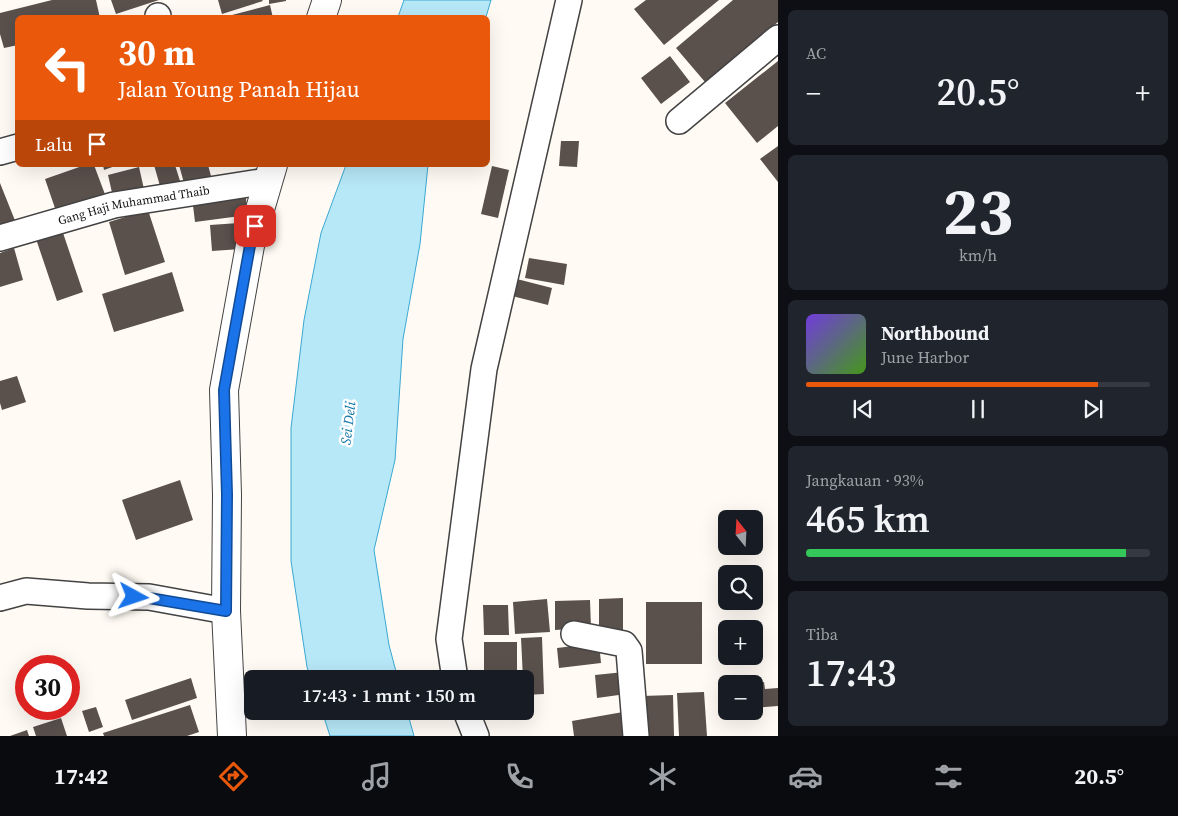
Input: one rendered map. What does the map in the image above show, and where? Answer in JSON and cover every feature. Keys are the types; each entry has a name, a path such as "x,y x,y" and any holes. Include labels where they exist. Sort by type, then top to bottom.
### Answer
{"street":[{"path":"322,15 327,0"},
{"path":"454,670 449,639 484,369 569,0"},
{"path":"678,121 778,38"},
{"path":"0,152 15,148"},
{"path":"232,736 226,611 227,495 224,390 251,240 270,173"},
{"name":"Gang Haji Muhammad Thaib","path":"0,238 114,205 270,173"},
{"path":"0,598 26,591 149,598 226,611"},
{"path":"574,634 627,646 636,736"},
{"path":"470,720 476,736"}],"water":[{"path":"404,0 491,0 487,15 399,15"},
{"name":"Sei Deli","path":"345,167 428,167 420,244 403,339 395,460 374,550 389,645 396,670 308,670 307,667 291,561 291,428 304,320 321,233"},
{"path":"325,720 410,720 414,736 330,736"}],"building":[{"path":"52,0 96,0 99,15 15,15 15,46 4,48 0,34 0,13"},
{"path":"111,0 159,0 116,14"},
{"path":"218,0 262,0 263,1 222,14"},
{"path":"269,0 286,0 286,1 269,4"},
{"path":"646,0 719,0 664,45 634,9"},
{"path":"733,0 778,0 778,22 705,82 676,48"},
{"path":"270,5 272,15 232,15"},
{"path":"670,56 690,82 661,104 641,78"},
{"path":"778,61 778,126 757,143 725,103"},
{"path":"561,141 579,141 577,167 559,166"},
{"path":"778,146 778,182 760,159"},
{"path":"492,166 509,170 498,218 481,214"},
{"path":"79,167 95,167 106,197 57,214 45,179"},
{"path":"139,167 144,189 113,197 108,175"},
{"path":"155,167 176,167 180,181 160,186"},
{"path":"180,167 209,167 211,176 184,183"},
{"path":"0,183 16,223 0,229"},
{"path":"245,191 248,215 195,222 192,197"},
{"path":"148,210 165,262 125,275 109,222"},
{"path":"239,223 241,249 212,251 210,225"},
{"path":"62,230 83,292 57,301 36,239"},
{"path":"14,248 23,280 0,287 0,253"},
{"path":"529,258 567,264 564,285 525,278"},
{"path":"172,272 184,311 114,332 102,294"},
{"path":"513,278 552,288 548,305 508,295"},
{"path":"17,376 26,402 2,410 0,403 0,381"},
{"path":"180,480 193,520 136,540 122,500"},
{"path":"623,598 623,631 599,631 599,599"},
{"path":"547,599 550,632 515,634 513,602"},
{"path":"590,600 591,628 555,630 555,601"},
{"path":"646,602 702,602 702,664 646,664"},
{"path":"483,605 508,605 509,635 484,635"},
{"path":"542,637 544,694 534,695 534,670 523,670 521,638"},
{"path":"484,642 517,642 517,670 484,670"},
{"path":"599,643 601,663 559,668 557,648"},
{"path":"624,672 626,694 597,698 595,675"},
{"path":"191,678 197,698 132,720 125,700"},
{"path":"763,682 765,689 778,688 778,706 763,707"},
{"path":"704,692 707,736 679,736 677,693"},
{"path":"673,695 674,736 643,736 642,696"},
{"path":"190,705 199,732 187,736 104,736 103,733"},
{"path":"96,707 103,727 89,732 82,711"},
{"path":"623,712 627,736 574,736 572,721"},
{"path":"55,720 62,720 67,736 36,736 33,727"},
{"path":"27,730 29,736 10,736"}],"route":[{"path":"134,597 226,611 227,495 224,390 255,226"}]}
